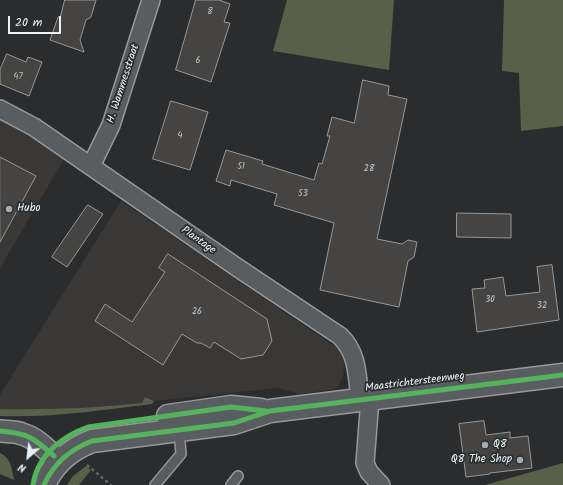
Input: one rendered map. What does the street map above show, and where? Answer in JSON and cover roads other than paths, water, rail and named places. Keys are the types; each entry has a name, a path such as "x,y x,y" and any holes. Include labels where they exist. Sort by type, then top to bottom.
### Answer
{"main road":[{"name":"Maastrichtersteenweg","path":"54,457 92,441 178,422 234,423 270,411 563,375"},
{"path":"33,485 39,467 54,457"},
{"path":"44,485 50,472 54,457"}],"street":[{"name":"H. Wammesstraat","path":"92,166 111,125 151,0"},
{"name":"Plantage","path":"0,109 34,127 238,268 340,336 354,357 365,399"},
{"name":"Maastrichtersteenweg","path":"365,399 365,462 369,472 381,485"},
{"path":"0,431 16,432 27,436 38,442 54,457"}],"lane":[{"path":"155,485 181,454 178,422"},
{"path":"231,485 238,476"}],"place":[{"name":"Hubo","path":"9,209"},
{"name":"Q8","path":"485,445"},
{"name":"Q8 The Shop","path":"520,460"}]}
